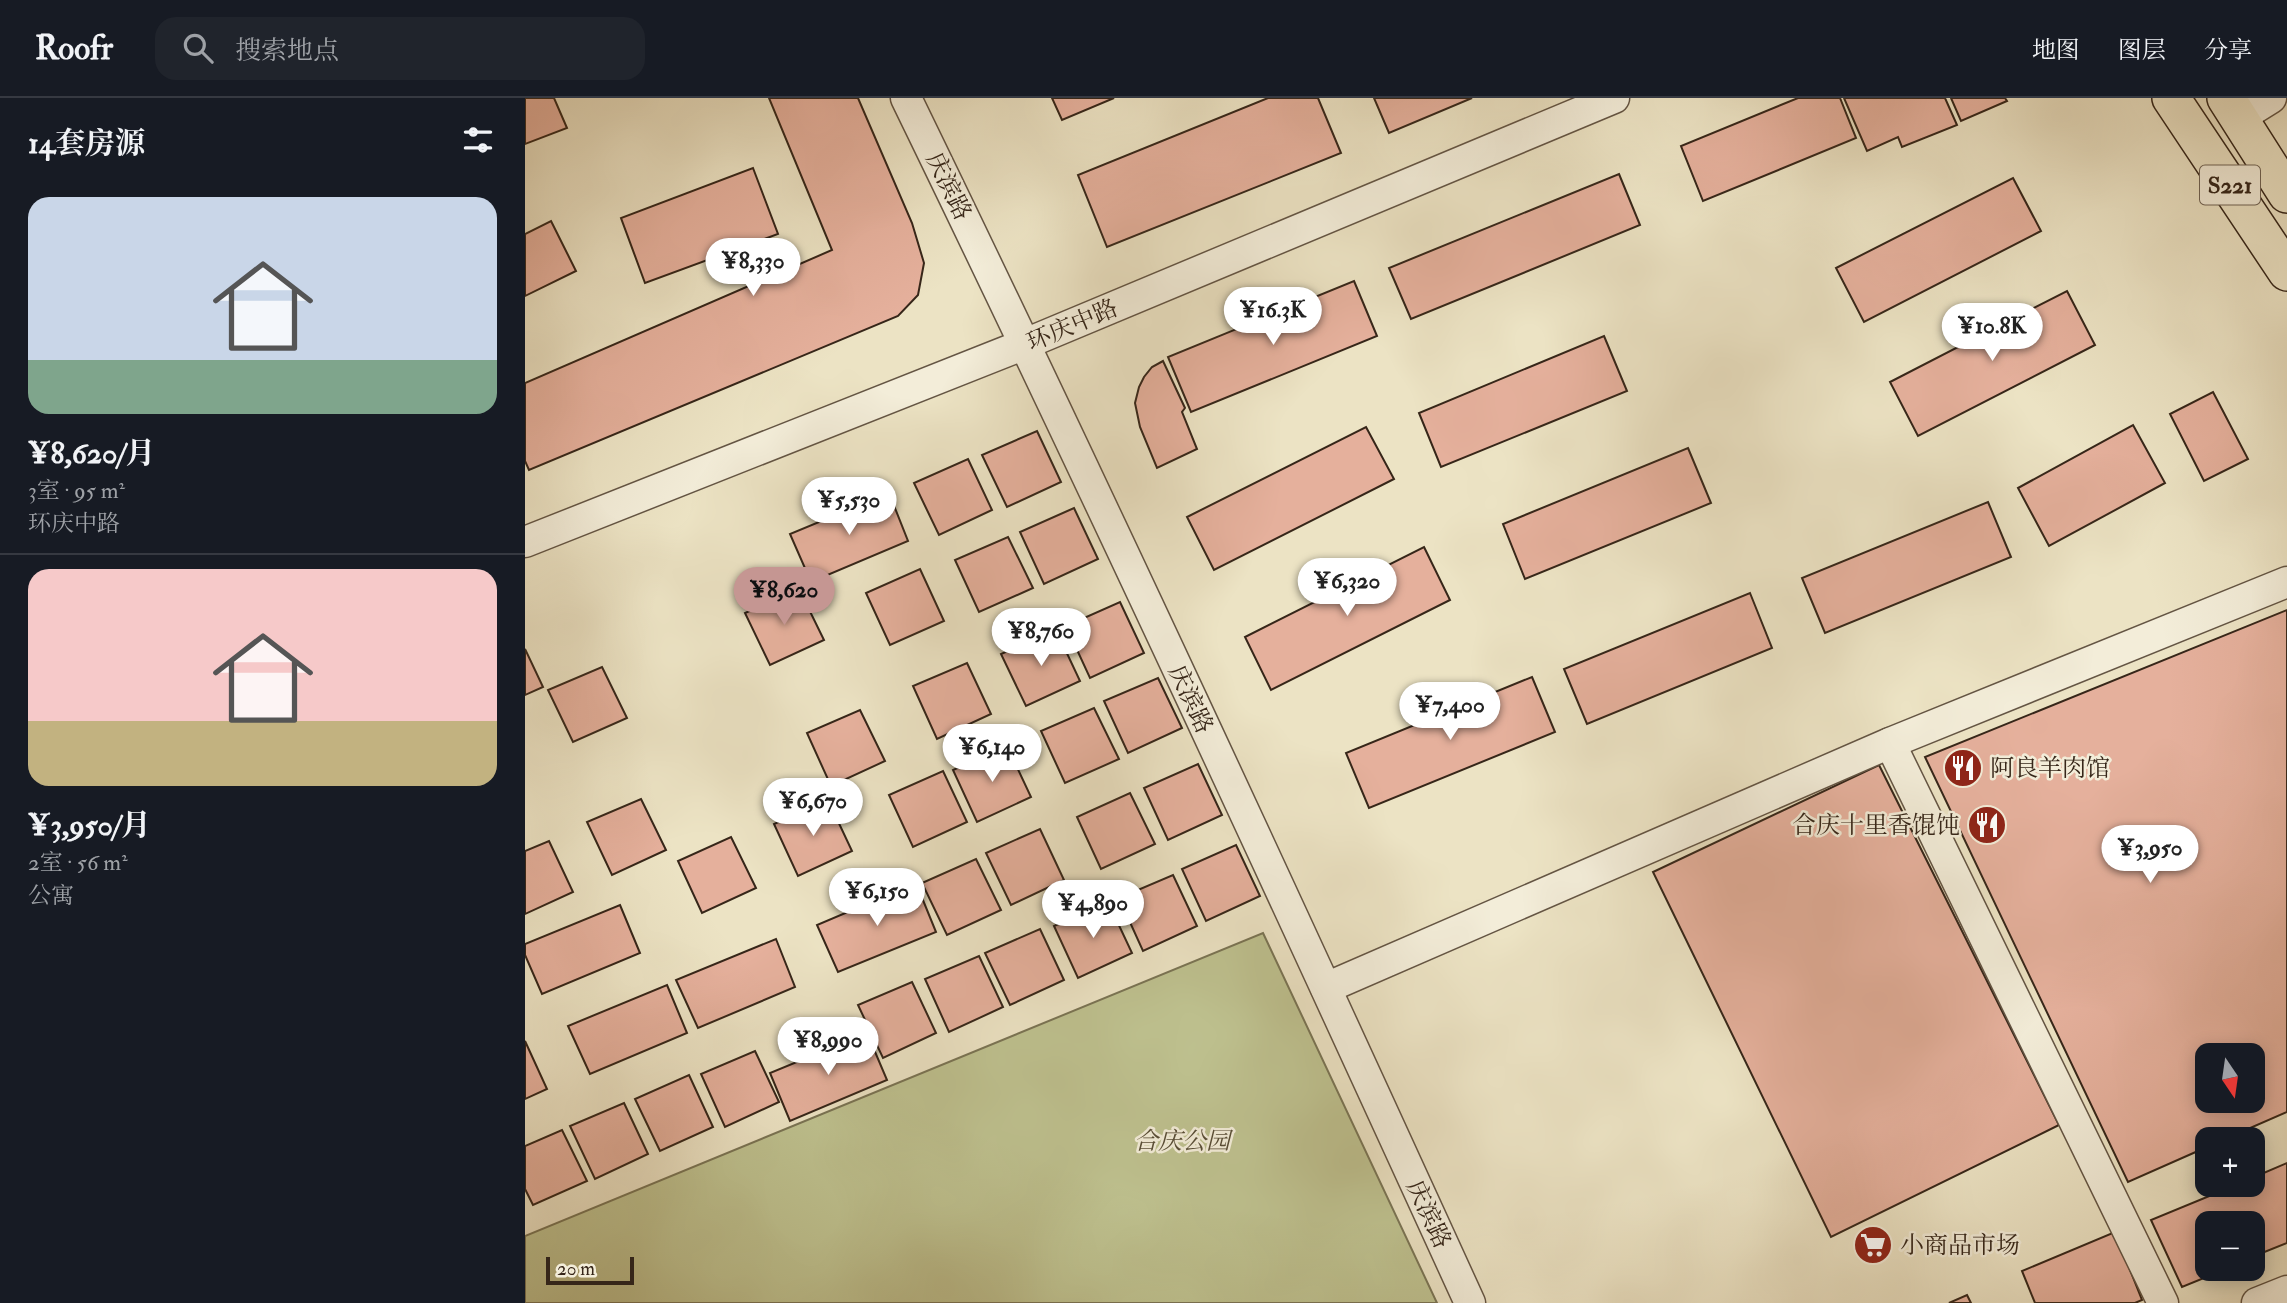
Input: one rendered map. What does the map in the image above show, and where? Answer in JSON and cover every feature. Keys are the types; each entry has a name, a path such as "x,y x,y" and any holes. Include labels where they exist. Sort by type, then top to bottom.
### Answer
{"main road":[{"name":"S221","path":"2171,98 2287,272"},
{"name":"S221","path":"2232,108 2287,194"}],"street":[{"name":"庆滨路","path":"906,98 1025,344 1470,1303"},
{"name":"环庆中路","path":"525,542 1025,344 1614,98"},
{"path":"2232,108 2271,98"},
{"path":"1326,988 1890,743 2287,582"},
{"path":"1890,743 2163,1303"},
{"path":"2257,1303 2287,1291"}],"green space":[{"name":"合庆公园","path":"1263,933 1437,1303 525,1303 525,1236"}],"building":[{"path":"525,98 554,98 567,128 525,144"},
{"path":"769,98 858,98 912,223 924,263 918,295 898,316 529,470 525,461 525,383 832,250"},
{"path":"1052,98 1114,98 1062,120"},
{"path":"1268,98 1318,98 1341,153 1107,247 1078,175"},
{"path":"1374,98 1472,98 1389,133"},
{"path":"1798,98 1840,98 1856,138 1703,201 1681,146"},
{"path":"1844,98 1945,98 1957,125 1902,147 1898,137 1867,151"},
{"path":"1951,98 2005,98 2007,101 1961,121"},
{"path":"753,168 778,234 645,283 621,218"},
{"path":"1619,174 1640,225 1411,319 1389,268"},
{"path":"2013,178 2041,231 1864,322 1836,268"},
{"path":"551,221 576,271 525,296 525,234"},
{"path":"1354,281 1377,336 1191,412 1168,357"},
{"path":"2067,291 2095,345 1918,436 1890,382"},
{"path":"1604,336 1627,391 1441,467 1419,413"},
{"path":"1163,361 1185,408 1182,412 1197,449 1157,468 1140,427 1135,403 1144,377 1152,367"},
{"path":"2213,392 2248,459 2204,481 2170,414"},
{"path":"2133,425 2165,483 2049,546 2018,488"},
{"path":"1366,427 1394,479 1214,570 1187,517"},
{"path":"1037,431 1061,482 1007,507 982,455"},
{"path":"1688,448 1711,503 1525,579 1503,524"},
{"path":"968,459 992,510 939,535 914,483"},
{"path":"889,493 908,541 811,582 790,534"},
{"path":"1988,502 2011,557 1825,633 1802,578"},
{"path":"1074,508 1098,559 1044,584 1020,532"},
{"path":"1008,537 1033,588 979,612 955,560"},
{"path":"1424,547 1450,600 1271,690 1245,637"},
{"path":"920,569 944,621 890,645 866,593"},
{"path":"799,589 824,640 770,665 745,613"},
{"path":"1750,593 1772,648 1587,724 1564,669"},
{"path":"1120,602 1144,653 1090,678 1066,626"},
{"path":"2287,610 2287,1112 2253,1127 2195,1127 2195,1152 2128,1182 1925,757"},
{"path":"1056,630 1080,681 1026,706 1001,654"},
{"path":"525,649 543,687 525,695"},
{"path":"967,663 991,714 937,739 913,686"},
{"path":"602,667 627,718 573,742 548,690"},
{"path":"1532,677 1555,732 1369,808 1346,753"},
{"path":"1158,678 1182,728 1128,753 1104,701"},
{"path":"1094,708 1119,759 1065,783 1041,731"},
{"path":"860,710 885,761 831,786 807,733"},
{"path":"1007,746 1031,797 977,822 953,770"},
{"path":"1198,764 1222,815 1168,840 1144,788"},
{"path":"1879,765 2059,1125 1831,1237 1653,872"},
{"path":"943,771 967,822 913,847 889,795"},
{"path":"1130,793 1155,844 1101,869 1077,817"},
{"path":"641,799 666,850 612,875 587,822"},
{"path":"828,800 852,851 798,876 774,824"},
{"path":"1040,829 1064,880 1011,905 986,853"},
{"path":"731,837 756,888 702,913 678,861"},
{"path":"549,841 573,892 525,914 525,851"},
{"path":"1236,845 1260,896 1206,921 1182,869"},
{"path":"976,859 1001,910 947,935 922,883"},
{"path":"1173,875 1197,926 1143,951 1119,898"},
{"path":"916,883 936,932 838,972 817,925"},
{"path":"1108,902 1132,953 1078,978 1054,926"},
{"path":"620,905 640,953 542,994 525,955 525,944"},
{"path":"1040,929 1064,980 1010,1005 985,953"},
{"path":"776,939 795,987 698,1028 676,980"},
{"path":"979,956 1003,1007 949,1032 925,979"},
{"path":"912,982 936,1033 883,1058 858,1005"},
{"path":"667,985 687,1033 590,1074 568,1026"},
{"path":"867,1033 887,1080 790,1121 770,1073"},
{"path":"525,1041 547,1089 525,1099"},
{"path":"755,1051 779,1102 725,1127 701,1074"},
{"path":"689,1075 713,1127 660,1151 635,1099"},
{"path":"624,1103 648,1154 595,1179 570,1126"},
{"path":"562,1130 587,1181 533,1205 525,1189 525,1146"},
{"path":"2287,1163 2287,1243 2265,1252 2265,1211 2195,1211 2197,1281 2182,1287 2151,1220 2207,1197 2265,1197 2265,1172"},
{"path":"2115,1232 2142,1300 2135,1303 2035,1303 2022,1271"},
{"path":"1967,1295 1971,1303 1949,1303"}],"place":[{"name":"阿良羊肉馆","path":"1963,768"},
{"name":"合庆十里香馄饨","path":"1987,825"},
{"name":"小商品市场","path":"1873,1245"}]}
